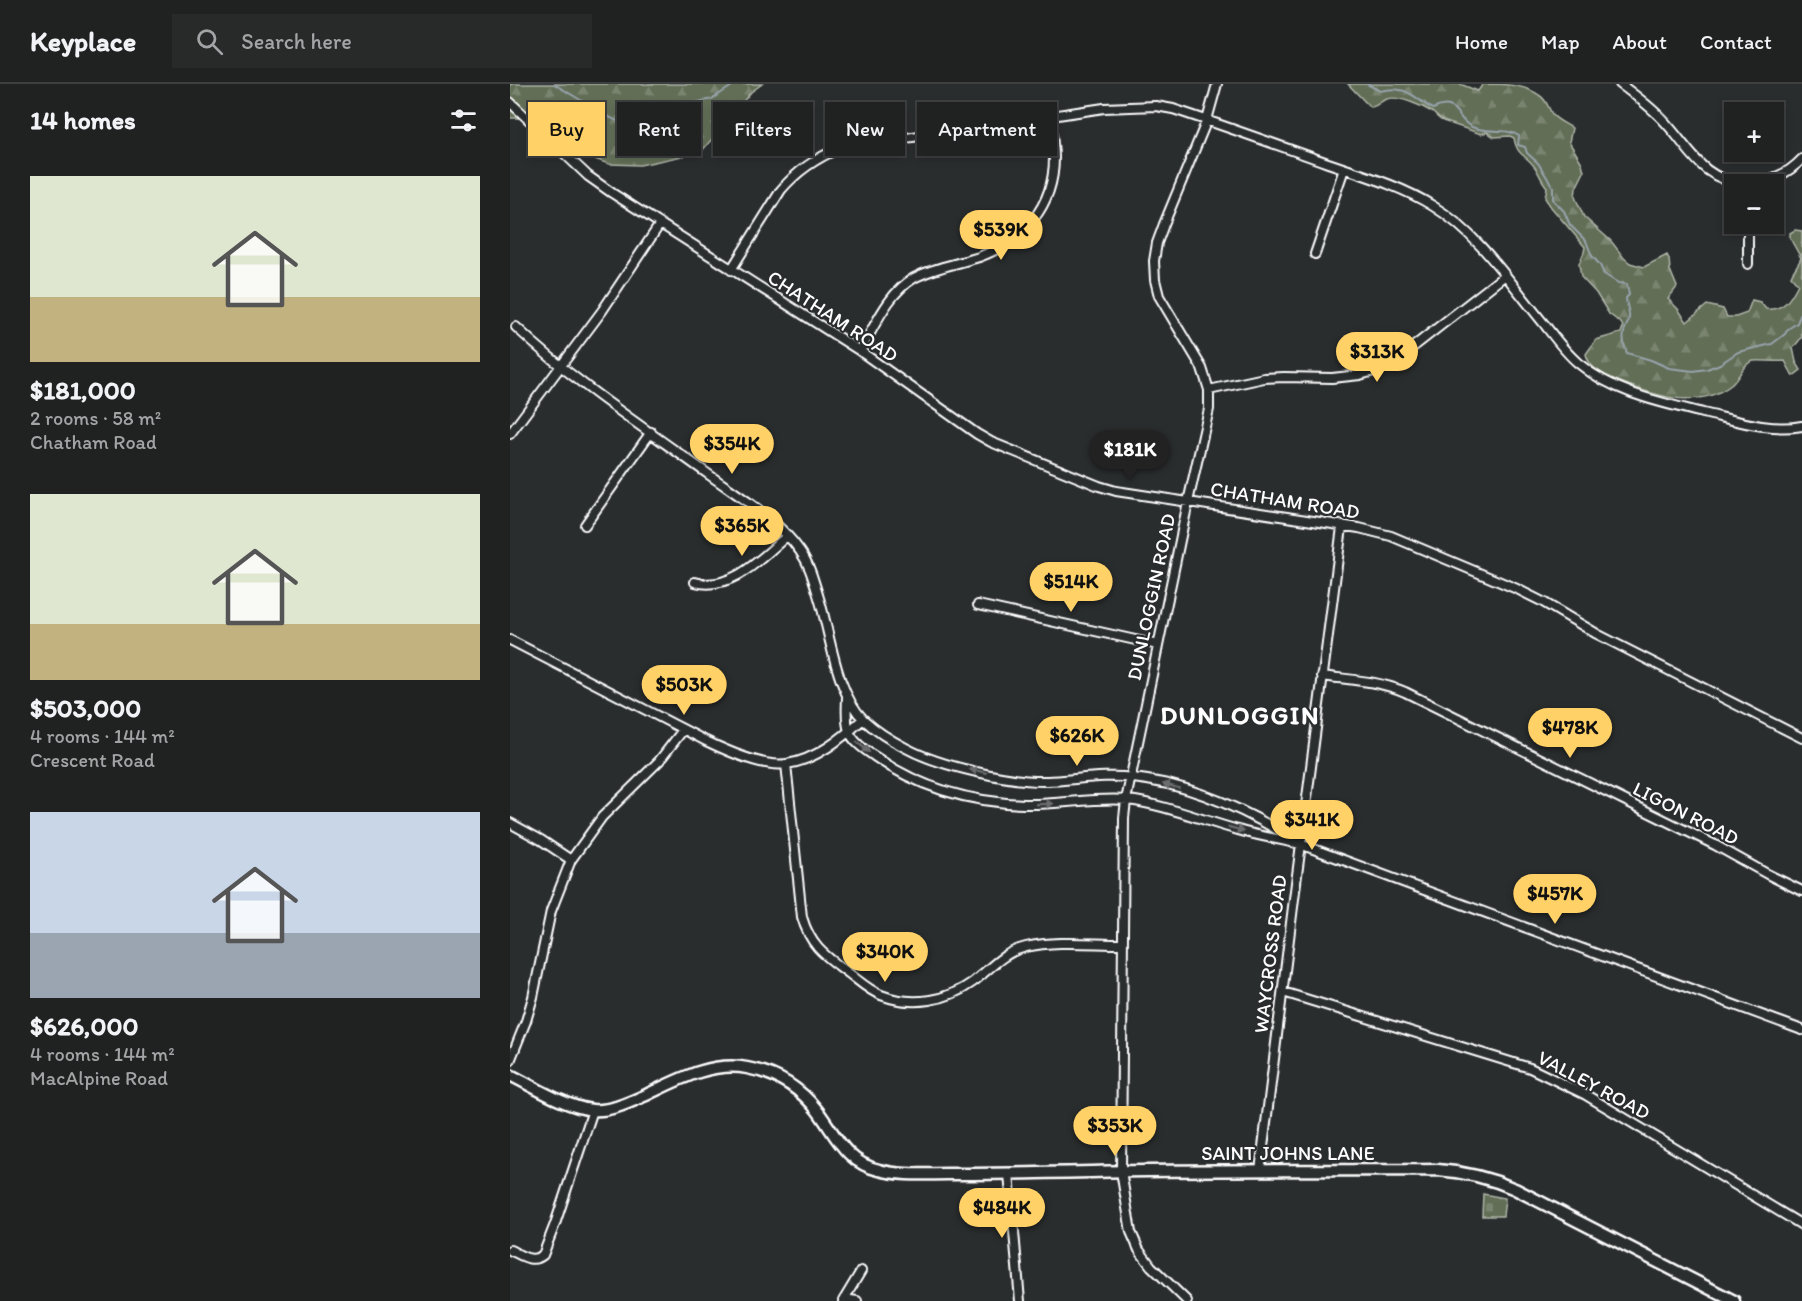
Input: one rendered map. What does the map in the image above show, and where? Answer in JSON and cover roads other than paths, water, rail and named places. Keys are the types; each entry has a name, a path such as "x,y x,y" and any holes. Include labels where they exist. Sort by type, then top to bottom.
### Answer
{"street":[{"name":"DUNLOGGIN ROAD","path":"1187,1301 1151,1266 1139,1250 1131,1232 1121,1171 1124,818 1188,502 1208,419 1209,390 1202,368 1159,296 1154,261 1157,243 1164,224 1208,120 1217,84"},
{"path":"1620,84 1663,120 1703,169 1724,180"},
{"name":"CHATHAM ROAD","path":"510,102 588,176 860,351 959,422 991,442 1099,486 1132,494 1364,529 1391,536 1544,602 1597,634 1802,738"},
{"path":"1057,116 1118,107 1156,106 1173,109 1397,188 1434,206 1451,218 1474,241 1563,348 1579,363 1612,386 1646,398 1736,420 1780,428 1802,426"},
{"path":"731,270 781,190 803,168 827,153 855,145 917,136"},
{"path":"860,351 894,296 909,282 926,273 979,257 994,250 1017,237 1034,220 1048,192 1054,156"},
{"path":"1784,174 1802,159"},
{"path":"1315,254 1344,168"},
{"path":"510,434 602,310 660,224"},
{"path":"1748,234 1748,264"},
{"path":"1209,390 1264,378 1332,378 1362,375 1404,354 1504,276"},
{"path":"516,327 560,366 753,506 788,536 810,568 847,695 863,719 904,748 962,768 1026,780 1131,777 1163,784 1215,800 1276,828 1300,844"},
{"path":"585,525 651,432"},
{"name":"WAYCROSS ROAD","path":"1260,1171 1342,527"},
{"path":"695,582 703,584 724,582 751,566 788,536"},
{"path":"978,605 1158,645"},
{"path":"510,640 683,730 729,752 767,763 786,764 820,752 863,719"},
{"name":"LIGON ROAD","path":"1322,676 1374,682 1405,692 1714,844 1802,891"},
{"path":"847,695 846,717 849,732 858,745 891,768 931,788 954,794 1025,804 1126,800 1184,813 1241,831 1300,844 1802,1030"},
{"path":"510,1061 533,997 551,911 571,860 602,817 659,761 683,730"},
{"path":"786,764 802,917 806,932 823,954 880,995 912,1001 947,996 973,982 1012,951 1025,947 1059,944 1122,944"},
{"path":"510,823 571,860"},
{"name":"VALLEY ROAD","path":"1283,992 1545,1074 1586,1095 1802,1225"},
{"name":"SAINT JOHNS LANE","path":"510,1075 566,1102 594,1110 603,1110 623,1105 698,1072 731,1066 766,1072 795,1087 818,1111 843,1149 854,1159 871,1169 883,1172 1009,1174 1121,1171 1438,1170 1476,1175 1515,1189 1732,1301"},
{"path":"510,1250 526,1258 539,1258 543,1255 594,1110"},
{"path":"1009,1174 1020,1301"},
{"path":"857,1301 844,1300 861,1271"}],"waterway":[{"path":"554,84 607,116 638,131 654,122 674,128 681,127 685,123 689,109 695,103 712,99 735,84"},
{"path":"1367,84 1380,91 1397,89 1410,93 1433,109 1441,106 1452,107 1472,127 1509,132 1519,136 1518,145 1525,147 1527,153 1538,163 1553,187 1553,200 1564,211 1570,225 1586,241 1592,256 1604,274 1618,283 1627,284 1629,295 1626,298 1629,318 1624,331 1624,346 1627,353 1669,368 1693,371 1707,369 1720,364 1738,352 1772,344 1797,323 1802,311"}],"district":[{"name":"DUNLOGGIN","path":"1240,715"}]}
